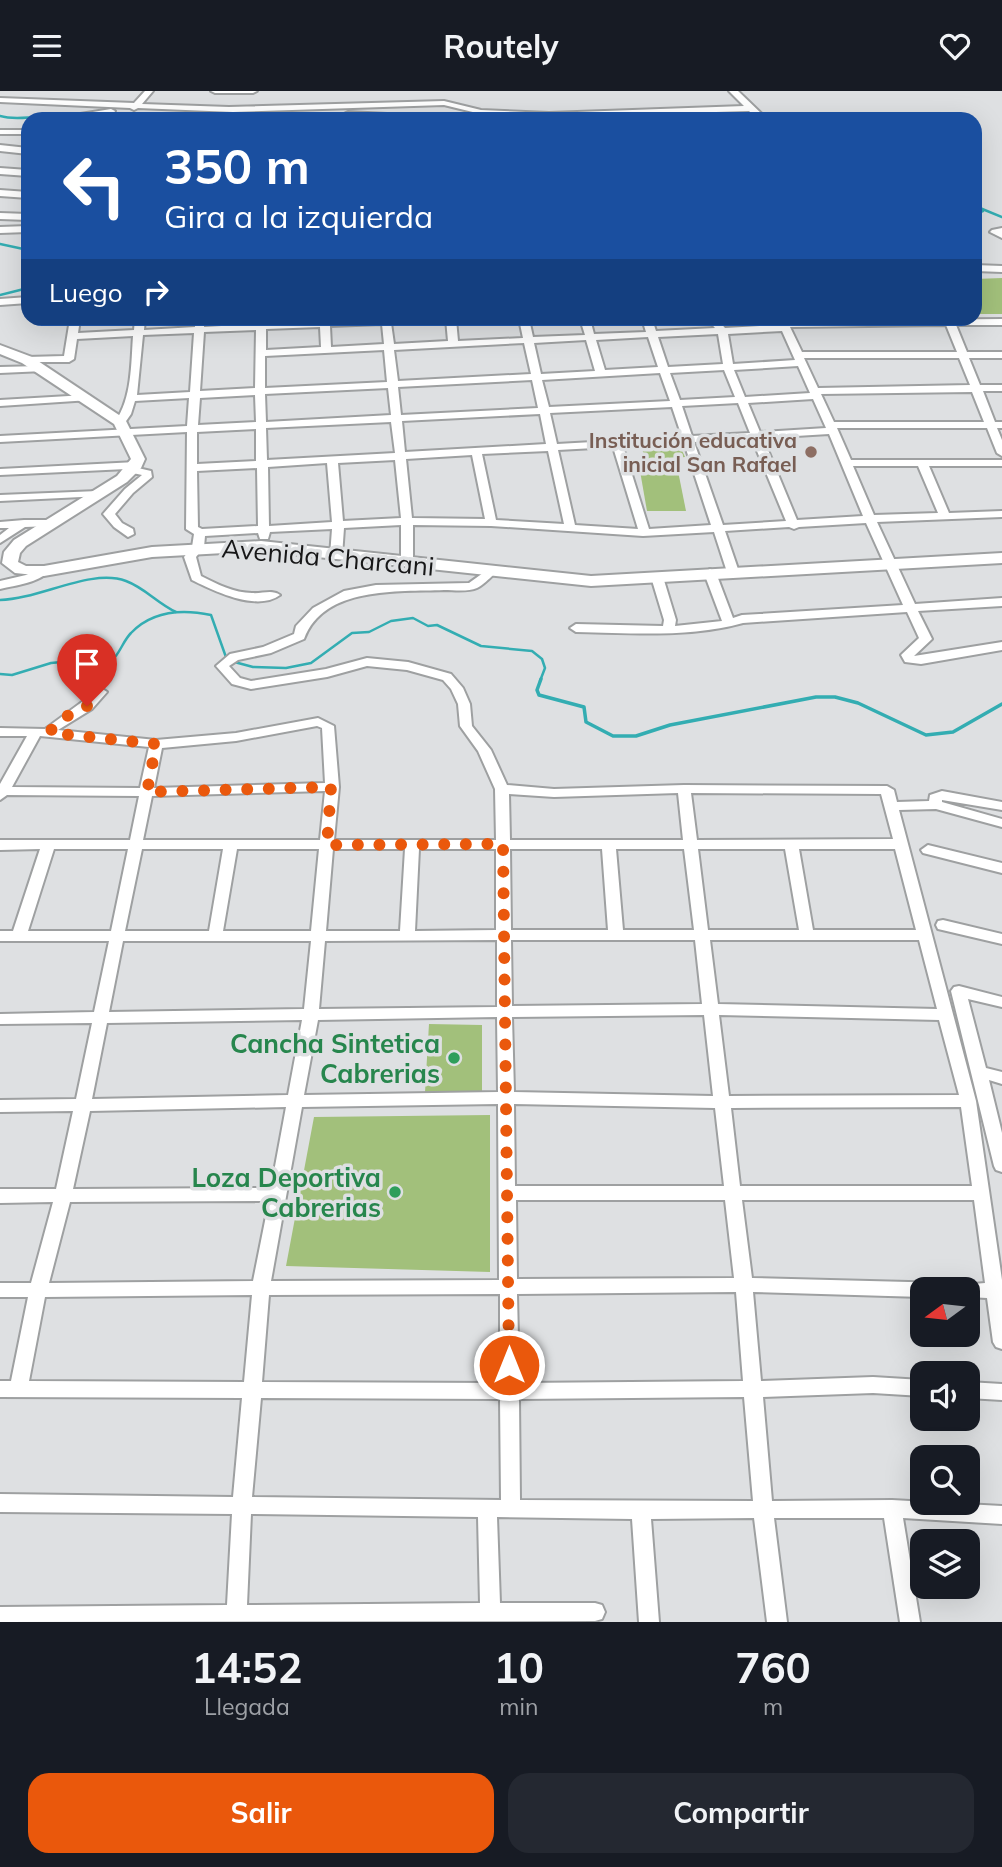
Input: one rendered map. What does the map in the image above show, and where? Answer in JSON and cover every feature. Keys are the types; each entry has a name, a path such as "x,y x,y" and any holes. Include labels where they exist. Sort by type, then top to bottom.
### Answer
{"main road":[{"path":"0,349 27,361 86,398 124,428 137,452 134,468"},
{"name":"Avenida Charcani","path":"134,468 121,488 98,494 20,543 10,558 10,563 19,569 44,571 199,540 263,538 336,556 579,581 1002,558"}],"street":[{"path":"100,112 139,106 149,91"},
{"path":"215,91 253,91"},
{"path":"443,91 445,112"},
{"path":"733,91 756,112"},
{"path":"0,100 224,110 444,103 481,112"},
{"path":"286,106 360,112"},
{"path":"636,112 752,108"},
{"path":"0,132 21,132"},
{"path":"0,149 21,150"},
{"path":"0,171 21,172"},
{"path":"0,193 21,194"},
{"path":"0,216 21,217"},
{"path":"0,230 21,229"},
{"path":"982,268 1002,269"},
{"path":"0,302 21,300"},
{"path":"982,322 1002,322"},
{"path":"27,361 69,359 74,326"},
{"path":"124,428 131,398 139,326"},
{"path":"73,336 182,326"},
{"path":"200,326 192,430 192,529 199,540 190,557 196,578 233,595 253,599 274,595"},
{"path":"261,326 263,538 338,526 407,521 491,523 643,533 1002,514"},
{"path":"325,326 326,350"},
{"path":"387,326 407,521 407,563"},
{"path":"452,326 453,345"},
{"path":"525,326 570,528"},
{"path":"587,326 601,375"},
{"path":"649,326 733,572"},
{"path":"718,326 723,331 728,367 794,526"},
{"path":"261,353 591,339 766,326"},
{"path":"784,326 832,428 889,563 926,639 910,651 907,655 909,659 921,660 1002,646"},
{"path":"951,326 974,388 996,425 1002,453"},
{"path":"131,398 601,375 728,367 799,359 1002,355"},
{"path":"0,370 40,369"},
{"path":"0,439 124,428 192,430 677,404 815,393 1002,388"},
{"path":"0,403 86,398"},
{"path":"192,468 757,435 832,428 996,425"},
{"path":"617,443 644,526 643,533"},
{"path":"476,450 491,523"},
{"path":"332,459 338,526 336,556"},
{"path":"846,463 1002,463"},
{"path":"922,463 945,516"},
{"path":"0,472 134,468"},
{"path":"121,488 109,514 118,525 127,529 128,534"},
{"path":"0,498 98,494"},
{"path":"0,540 25,522"},
{"path":"0,525 51,523"},
{"path":"0,585 30,579 44,571"},
{"path":"489,572 472,586 376,589 348,594 317,611 300,629 300,636 267,650 234,657 222,666 236,681 251,685 327,673 367,662 408,666 447,677 457,688 464,705 466,726 484,750 502,789 511,1509"},
{"path":"710,573 728,622"},
{"path":"657,577 670,620 669,629"},
{"path":"576,628 669,629 718,626 728,622 1002,602"},
{"path":"1,792 43,733 87,706 102,692"},
{"path":"3,734 43,733 156,744 236,737 324,722 328,726 331,787 311,1015 297,1103 261,1287 242,1506 236,1618"},
{"path":"156,744 63,1196 9,1389 509,1391 873,1385 910,1387"},
{"path":"1,792 147,792 331,787"},
{"path":"502,789 554,793 684,789 887,790 968,1101 1002,1342"},
{"path":"684,789 744,1285 763,1511 777,1622"},
{"path":"936,806 935,798 942,795 1002,806"},
{"path":"891,806 936,806 1002,823"},
{"path":"0,845 900,843"},
{"path":"609,844 615,936"},
{"path":"791,844 807,935"},
{"path":"19,936 48,845"},
{"path":"215,936 231,845"},
{"path":"407,936 412,845"},
{"path":"928,850 1002,868"},
{"path":"943,925 1002,939"},
{"path":"0,936 924,935"},
{"path":"1002,1002 959,991 1002,1166"},
{"path":"0,1019 710,1009 945,1015"},
{"path":"980,1072 1002,1078"},
{"path":"0,1106 506,1098 721,1102 968,1101"},
{"path":"507,1193 981,1193"},
{"path":"0,1196 278,1195"},
{"path":"0,1290 261,1287 509,1289 744,1285 910,1289"},
{"path":"980,1290 995,1291"},
{"path":"980,1391 1002,1392"},
{"path":"0,1503 763,1511 892,1509 1002,1515"},
{"path":"487,1509 490,1617"},
{"path":"892,1509 910,1622"},
{"path":"641,1510 649,1622"},
{"path":"0,1616 490,1617 595,1612"}],"green space":[{"path":"1002,278 1002,314 982,314 982,279"},
{"path":"679,444 685,457 647,461 641,447"},
{"path":"640,471 678,471 686,511 647,511"},
{"name":"Cancha Sintetica Cabrerias","path":"429,1024 482,1025 482,1091 425,1092"},
{"name":"Loza Deportiva Cabrerias","path":"490,1115 490,1272 286,1266 314,1117"}],"waterway":[{"path":"0,116 21,118"},
{"path":"982,209 1002,217"},
{"path":"0,244 21,248"},
{"path":"0,295 21,290"},
{"path":"0,600 32,595 81,581 112,578 133,584 176,612"},
{"path":"0,674 12,675 51,663 115,657 131,633 148,620 178,612 189,612 211,615 227,660 253,667 286,668 311,663 352,633 369,632 391,621 413,618 428,626 437,625 481,646 532,651 542,659 545,668 540,681"},
{"path":"541,679 537,690 539,695 584,707 586,722 613,736 636,736 670,725 816,697 835,697 858,703 926,735 953,732 1002,704"}],"place":[{"name":"Institución educativa inicial San Rafael","path":"811,452"},
{"name":"Cancha Sintetica Cabrerias","path":"454,1058"},
{"name":"Loza Deportiva Cabrerias","path":"395,1192"}],"route":[{"path":"87,706 71,713 52,728 50,733 156,744 147,792 331,787 327,845 503,844 509,1365"}]}
